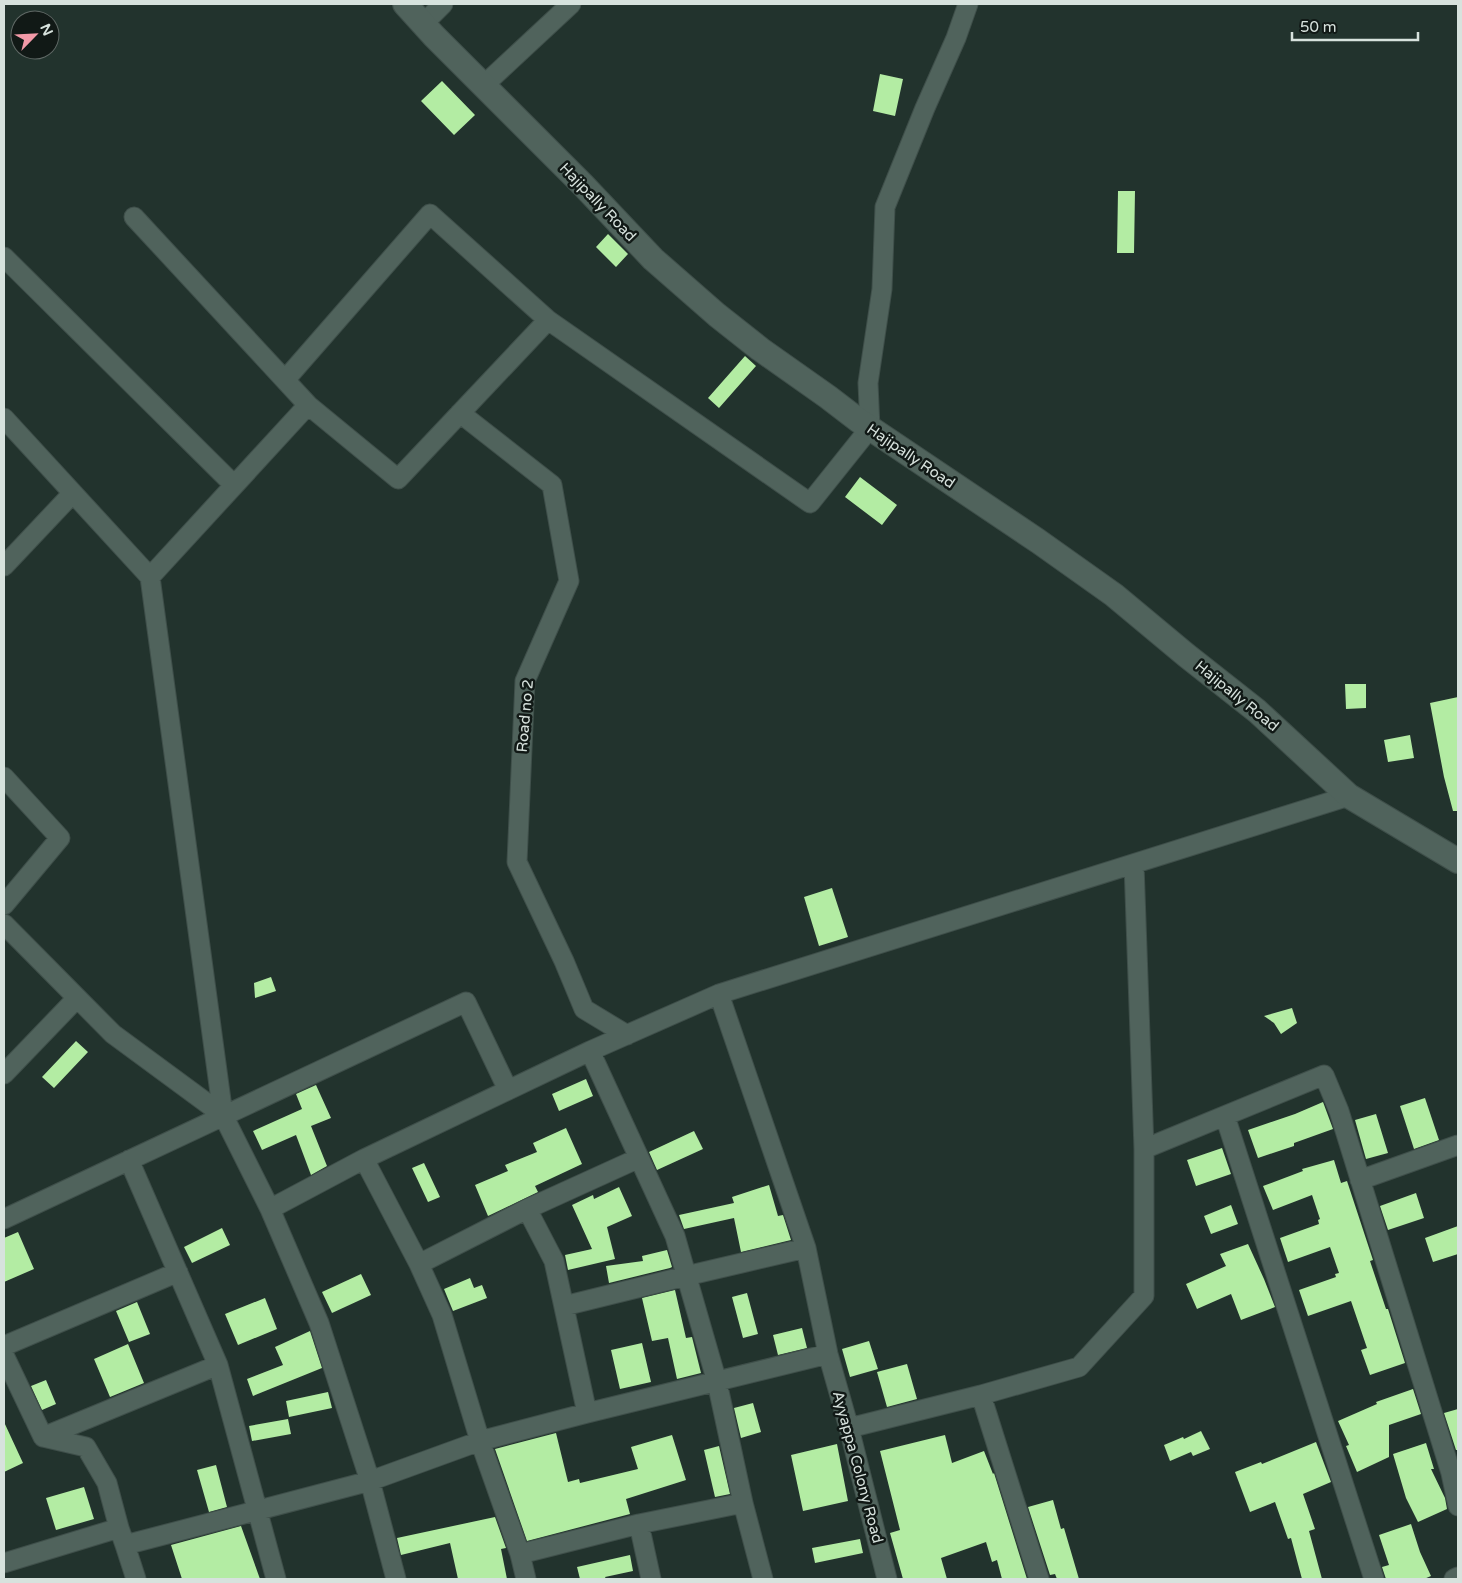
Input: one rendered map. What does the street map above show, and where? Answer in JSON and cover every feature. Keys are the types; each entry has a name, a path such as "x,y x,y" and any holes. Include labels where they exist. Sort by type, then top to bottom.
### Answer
{"street":[{"name":"Hajipally Road","path":"404,4 670,275 760,349 870,428 1114,594 1186,655 1257,711 1349,796 1458,861"},
{"path":"423,24 443,4"},
{"path":"484,85 571,4"},
{"path":"285,380 430,214 548,320 810,503 870,428 868,384 882,289 886,207 925,108 956,38 968,4"},
{"path":"134,217 308,405 398,479 548,320"},
{"path":"4,256 234,485"},
{"path":"150,577 308,405"},
{"name":"Road no 2","path":"460,413 552,485 569,580 525,682 517,862 564,961 584,1009 627,1035"},
{"path":"4,418 150,577 223,1115 270,1209 319,1323 370,1481 396,1579"},
{"path":"4,566 72,494"},
{"path":"4,777 60,838 4,906"},
{"path":"270,1209 364,1159 508,1090 590,1051 719,994 1349,796"},
{"path":"849,1428 981,1395 1079,1367 1144,1296 1144,1149 1134,864"},
{"path":"4,924 113,1034 223,1115"},
{"name":"Ayyappa Colony Road","path":"719,994 806,1248 828,1354 849,1428 887,1579"},
{"path":"4,1074 77,998"},
{"path":"4,1219 466,1002 508,1090"},
{"path":"590,1051 675,1236 717,1382 743,1503 762,1579"},
{"path":"1144,1149 1324,1074 1339,1111 1455,1472 1458,1506"},
{"path":"1225,1116 1374,1579"},
{"path":"1360,1180 1457,1148"},
{"path":"419,1264 527,1209 639,1158"},
{"path":"364,1159 419,1264 442,1315 480,1441 520,1554 526,1579"},
{"path":"129,1160 218,1365 276,1579"},
{"path":"527,1209 554,1261 586,1413"},
{"path":"564,1306 806,1248"},
{"path":"4,1346 178,1272"},
{"path":"4,1563 122,1536 257,1510 370,1481 480,1441 828,1354"},
{"path":"4,1355 43,1437"},
{"path":"43,1437 218,1365"},
{"path":"981,1395 1039,1579"},
{"path":"43,1437 86,1447 107,1483 136,1579"},
{"path":"520,1554 639,1524 743,1503"},
{"path":"639,1524 652,1579"},
{"path":"1454,1579 1458,1578"}],"building":[{"path":"880,74 903,79 895,116 873,111"},
{"path":"442,81 475,115 454,135 421,101"},
{"path":"1118,191 1135,191 1134,253 1117,253"},
{"path":"608,234 628,254 616,267 596,247"},
{"path":"745,356 756,366 719,408 708,398"},
{"path":"860,477 897,505 882,525 845,497"},
{"path":"1345,684 1366,684 1366,708 1346,709"},
{"path":"1458,697 1458,811 1453,811 1444,777 1430,703"},
{"path":"1410,735 1414,758 1388,762 1384,740"},
{"path":"832,888 848,937 819,946 804,897"},
{"path":"271,977 276,991 255,998 254,983"},
{"path":"1292,1008 1297,1023 1281,1034 1274,1023 1264,1016"},
{"path":"76,1041 88,1052 54,1088 42,1077"},
{"path":"586,1079 593,1096 559,1111 552,1094"},
{"path":"316,1085 331,1118 311,1126 327,1166 311,1175 296,1135 262,1150 253,1131 302,1109 296,1094"},
{"path":"1425,1098 1439,1140 1414,1149 1400,1106"},
{"path":"1323,1102 1333,1129 1294,1143 1294,1146 1258,1158 1248,1130"},
{"path":"1376,1114 1388,1153 1366,1159 1355,1120"},
{"path":"566,1128 582,1164 535,1186 538,1192 488,1216 475,1185 508,1171 505,1165 537,1152 533,1143"},
{"path":"694,1131 703,1149 657,1170 649,1152"},
{"path":"1222,1148 1231,1174 1196,1186 1187,1160"},
{"path":"1334,1160 1341,1183 1347,1181 1373,1260 1370,1261 1405,1363 1370,1375 1361,1350 1367,1348 1351,1301 1308,1316 1299,1290 1336,1277 1335,1274 1339,1273 1330,1247 1288,1262 1280,1238 1319,1224 1318,1220 1320,1219 1312,1195 1273,1210 1263,1186 1303,1171 1302,1169"},
{"path":"424,1163 440,1197 428,1202 412,1168"},
{"path":"769,1185 778,1216 783,1215 791,1240 741,1252 734,1218 684,1229 679,1215 734,1203 732,1197"},
{"path":"619,1187 632,1216 607,1227 615,1259 568,1270 565,1255 592,1249 572,1205 593,1195 594,1199"},
{"path":"1416,1193 1424,1218 1388,1230 1380,1206"},
{"path":"1231,1205 1238,1224 1211,1234 1204,1216"},
{"path":"1458,1226 1458,1254 1433,1262 1425,1238"},
{"path":"222,1228 230,1245 192,1263 184,1247"},
{"path":"18,1232 34,1269 4,1282 4,1238"},
{"path":"1248,1244 1275,1307 1241,1320 1231,1294 1197,1309 1186,1284 1226,1266 1220,1254"},
{"path":"667,1250 672,1267 609,1283 606,1266 643,1261 642,1256"},
{"path":"361,1274 371,1295 332,1313 322,1292"},
{"path":"470,1278 474,1288 482,1285 487,1298 453,1311 444,1289"},
{"path":"675,1290 686,1338 692,1337 701,1373 677,1379 668,1338 652,1341 642,1298"},
{"path":"747,1293 758,1334 743,1338 732,1297"},
{"path":"265,1298 277,1329 238,1345 225,1314"},
{"path":"137,1302 150,1334 129,1342 116,1311"},
{"path":"802,1328 807,1348 778,1355 773,1335"},
{"path":"310,1331 322,1368 253,1396 247,1379 283,1365 275,1347"},
{"path":"869,1341 878,1369 850,1377 842,1349"},
{"path":"642,1343 651,1382 620,1389 611,1350"},
{"path":"128,1344 144,1383 110,1397 94,1359"},
{"path":"907,1364 917,1399 887,1407 877,1372"},
{"path":"46,1380 56,1404 42,1410 31,1386"},
{"path":"1413,1389 1421,1414 1389,1425 1389,1457 1357,1472 1346,1446 1349,1445 1338,1421 1377,1404 1376,1402"},
{"path":"328,1392 332,1408 289,1417 286,1401"},
{"path":"753,1403 761,1432 741,1438 734,1408"},
{"path":"1458,1409 1458,1450 1456,1450 1444,1413"},
{"path":"288,1419 291,1434 252,1441 249,1426"},
{"path":"4,1422 23,1463 4,1472"},
{"path":"1201,1431 1210,1449 1193,1456 1191,1452 1170,1461 1164,1445"},
{"path":"556,1433 568,1482 579,1479 580,1483 638,1469 631,1447 672,1435 686,1480 626,1499 630,1514 527,1541 495,1449"},
{"path":"945,1435 952,1463 984,1451 994,1473 1027,1579 1002,1579 997,1560 992,1562 986,1542 941,1558 947,1579 903,1579 890,1533 900,1530 880,1451"},
{"path":"1316,1442 1331,1482 1303,1494 1315,1529 1309,1531 1322,1579 1302,1579 1291,1538 1288,1539 1275,1502 1250,1512 1235,1472 1261,1462 1262,1464"},
{"path":"1426,1443 1434,1469 1431,1469 1445,1498 1447,1509 1418,1522 1406,1498 1393,1454"},
{"path":"837,1444 848,1501 803,1511 791,1455"},
{"path":"719,1446 730,1494 715,1497 704,1450"},
{"path":"216,1465 227,1507 209,1512 197,1470"},
{"path":"84,1487 94,1519 56,1530 46,1498"},
{"path":"1053,1500 1061,1529 1064,1528 1079,1579 1057,1579 1055,1574 1050,1575 1028,1507"},
{"path":"495,1517 506,1548 501,1549 507,1579 458,1579 450,1543 401,1555 397,1538"},
{"path":"1411,1524 1420,1552 1431,1576 1424,1579 1386,1579 1382,1567 1389,1565 1379,1535"},
{"path":"241,1526 260,1579 182,1579 171,1545"},
{"path":"860,1539 863,1553 815,1563 812,1548"},
{"path":"630,1555 633,1571 605,1577 606,1579 580,1579 577,1567"}]}
